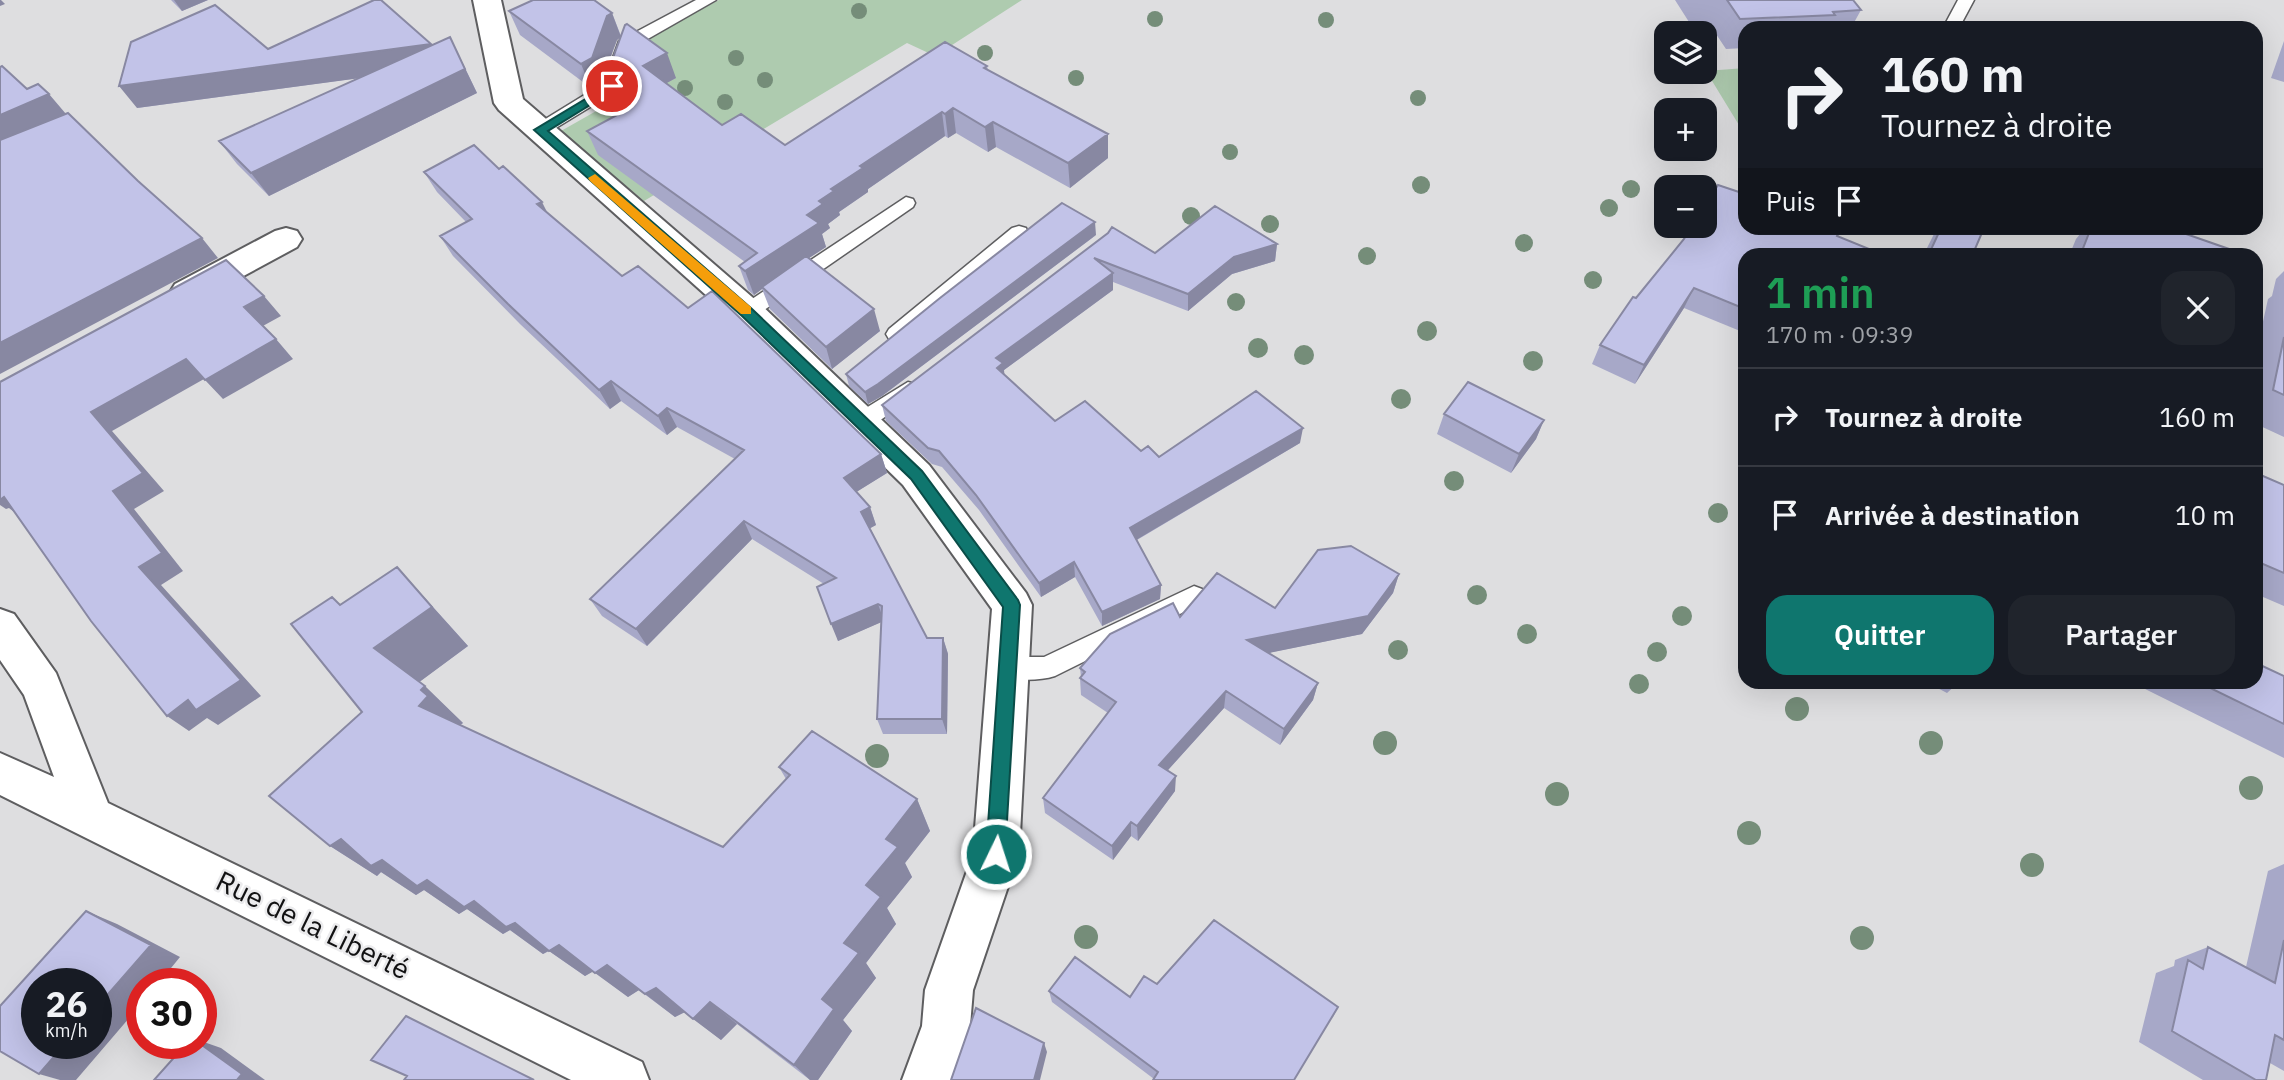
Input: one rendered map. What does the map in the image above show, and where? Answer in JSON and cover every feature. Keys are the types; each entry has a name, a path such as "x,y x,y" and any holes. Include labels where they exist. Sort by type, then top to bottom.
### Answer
{"street":[{"path":"487,0 509,103 747,312 836,382 861,422 916,475 1012,605 996,854 949,990 946,1026 927,1080"},
{"path":"155,310 286,239"},
{"path":"0,626 41,686 90,815"},
{"name":"Rue de la Liberté","path":"0,773 624,1080"}],"lane":[{"path":"540,130 612,86 625,45 708,0"},
{"path":"1954,21 1965,0"},
{"path":"747,312 906,203"},
{"path":"882,345 1019,233"},
{"path":"861,422 923,379"},
{"path":"1009,668 1046,668 1194,596"}],"green space":[{"path":"719,0 1022,0 935,56 907,43 644,201 561,131 672,68 639,42"},
{"path":"1738,69 1738,123 1714,84 1717,84 1717,70"}],"building":[{"path":"374,0 381,0 431,44 119,86 131,42 215,5 268,49"},
{"path":"533,0 594,0 612,13 607,16 592,58 581,64 509,11"},
{"path":"1727,0 1853,0 1861,10 1833,12 1835,15 1740,19"},
{"path":"627,24 667,53 643,66 722,125 741,114 785,145 945,42 987,66 984,68 1108,134 1068,163 993,122 985,127 953,108 945,114 942,112 860,166 863,168 831,189 834,191 819,201 823,204 807,215 819,223 745,271 739,266 757,253 587,131 630,108 595,82 602,78 597,75 610,66"},
{"path":"450,37 465,69 251,173 219,141"},
{"path":"2,66 27,89 38,84 49,94 0,115"},
{"path":"68,113 202,238 0,343 0,140"},
{"path":"474,145 499,169 503,166 542,202 537,204 622,276 638,266 688,308 712,291 881,454 844,478 870,507 861,512 927,638 943,638 942,719 877,719 882,606 878,604 831,624 817,587 836,578 744,521 636,629 590,599 744,450 667,408 658,416 611,381 599,390 440,236 472,219 424,172"},
{"path":"1718,185 1738,192 1738,235 1838,235 1866,248 1738,248 1738,306 1694,288 1644,365 1600,345 1633,297 1636,298 1684,239 1717,238"},
{"path":"1062,203 1095,222 865,392 846,374 940,298"},
{"path":"1215,206 1277,244 1234,257 1188,294 1094,258 1113,273 996,358 1003,363 997,368 1055,421 1085,401 1141,451 1148,446 1159,457 1256,391 1303,428 1130,528 1161,585 1102,612 1074,562 1039,583 976,495 939,451 928,448 882,405 1108,233 1112,227 1155,253"},
{"path":"1938,235 1981,235 1975,248 1932,248"},
{"path":"2088,235 2189,235 2226,248 2083,248"},
{"path":"806,256 874,309 826,347 762,287"},
{"path":"226,260 264,296 244,307 276,339 205,380 186,359 91,412 143,473 113,491 162,553 139,567 241,680 196,710 188,700 167,716 91,621 4,497 0,500 0,382"},
{"path":"2284,337 2284,395 2273,390"},
{"path":"1468,382 1544,420 1519,454 1444,414"},
{"path":"2263,476 2284,485 2284,573 2263,564"},
{"path":"1351,546 1399,574 1368,616 1247,640 1318,683 1284,729 1226,691 1159,765 1176,776 1137,826 1131,822 1112,846 1043,798 1116,702 1080,678 1085,672 1080,668 1110,634 1173,603 1180,617 1217,573 1275,608 1318,550"},
{"path":"397,567 432,607 374,648 425,686 421,690 428,696 419,706 723,847 790,775 779,767 812,731 917,799 886,839 898,847 866,885 881,897 844,943 859,953 822,999 834,1009 794,1065 710,1002 693,1019 656,988 645,994 607,965 595,973 559,945 549,951 515,923 506,927 474,901 464,907 427,880 417,886 382,860 371,866 341,839 330,846 269,796 362,712 291,624 332,597 340,605"},
{"path":"2263,666 2284,676 2284,724 2212,689 2263,689"},
{"path":"86,911 151,945 131,968 126,968 126,974 112,990 112,968 34,968"},
{"path":"1214,920 1338,1007 1294,1080 1153,1080 1158,1072 1049,991 1075,957 1130,997 1144,976 1157,984"},
{"path":"2284,940 2284,1040 2275,1035 2266,1080 2256,1080 2172,1031 2188,960 2203,969 2208,947 2275,983"},
{"path":"21,983 21,1059 52,1059 39,1074 0,1051 0,1006"},
{"path":"976,1008 1044,1043 1034,1080 951,1080"},
{"path":"406,1016 534,1080 404,1080 407,1076 371,1060"},
{"path":"217,1056 242,1074 237,1080 154,1080 173,1059 217,1059"}],"slow traffic":[{"path":"595,178 746,311"}],"route":[{"path":"612,86 540,130 747,312 916,475 1012,605 996,854"}]}
